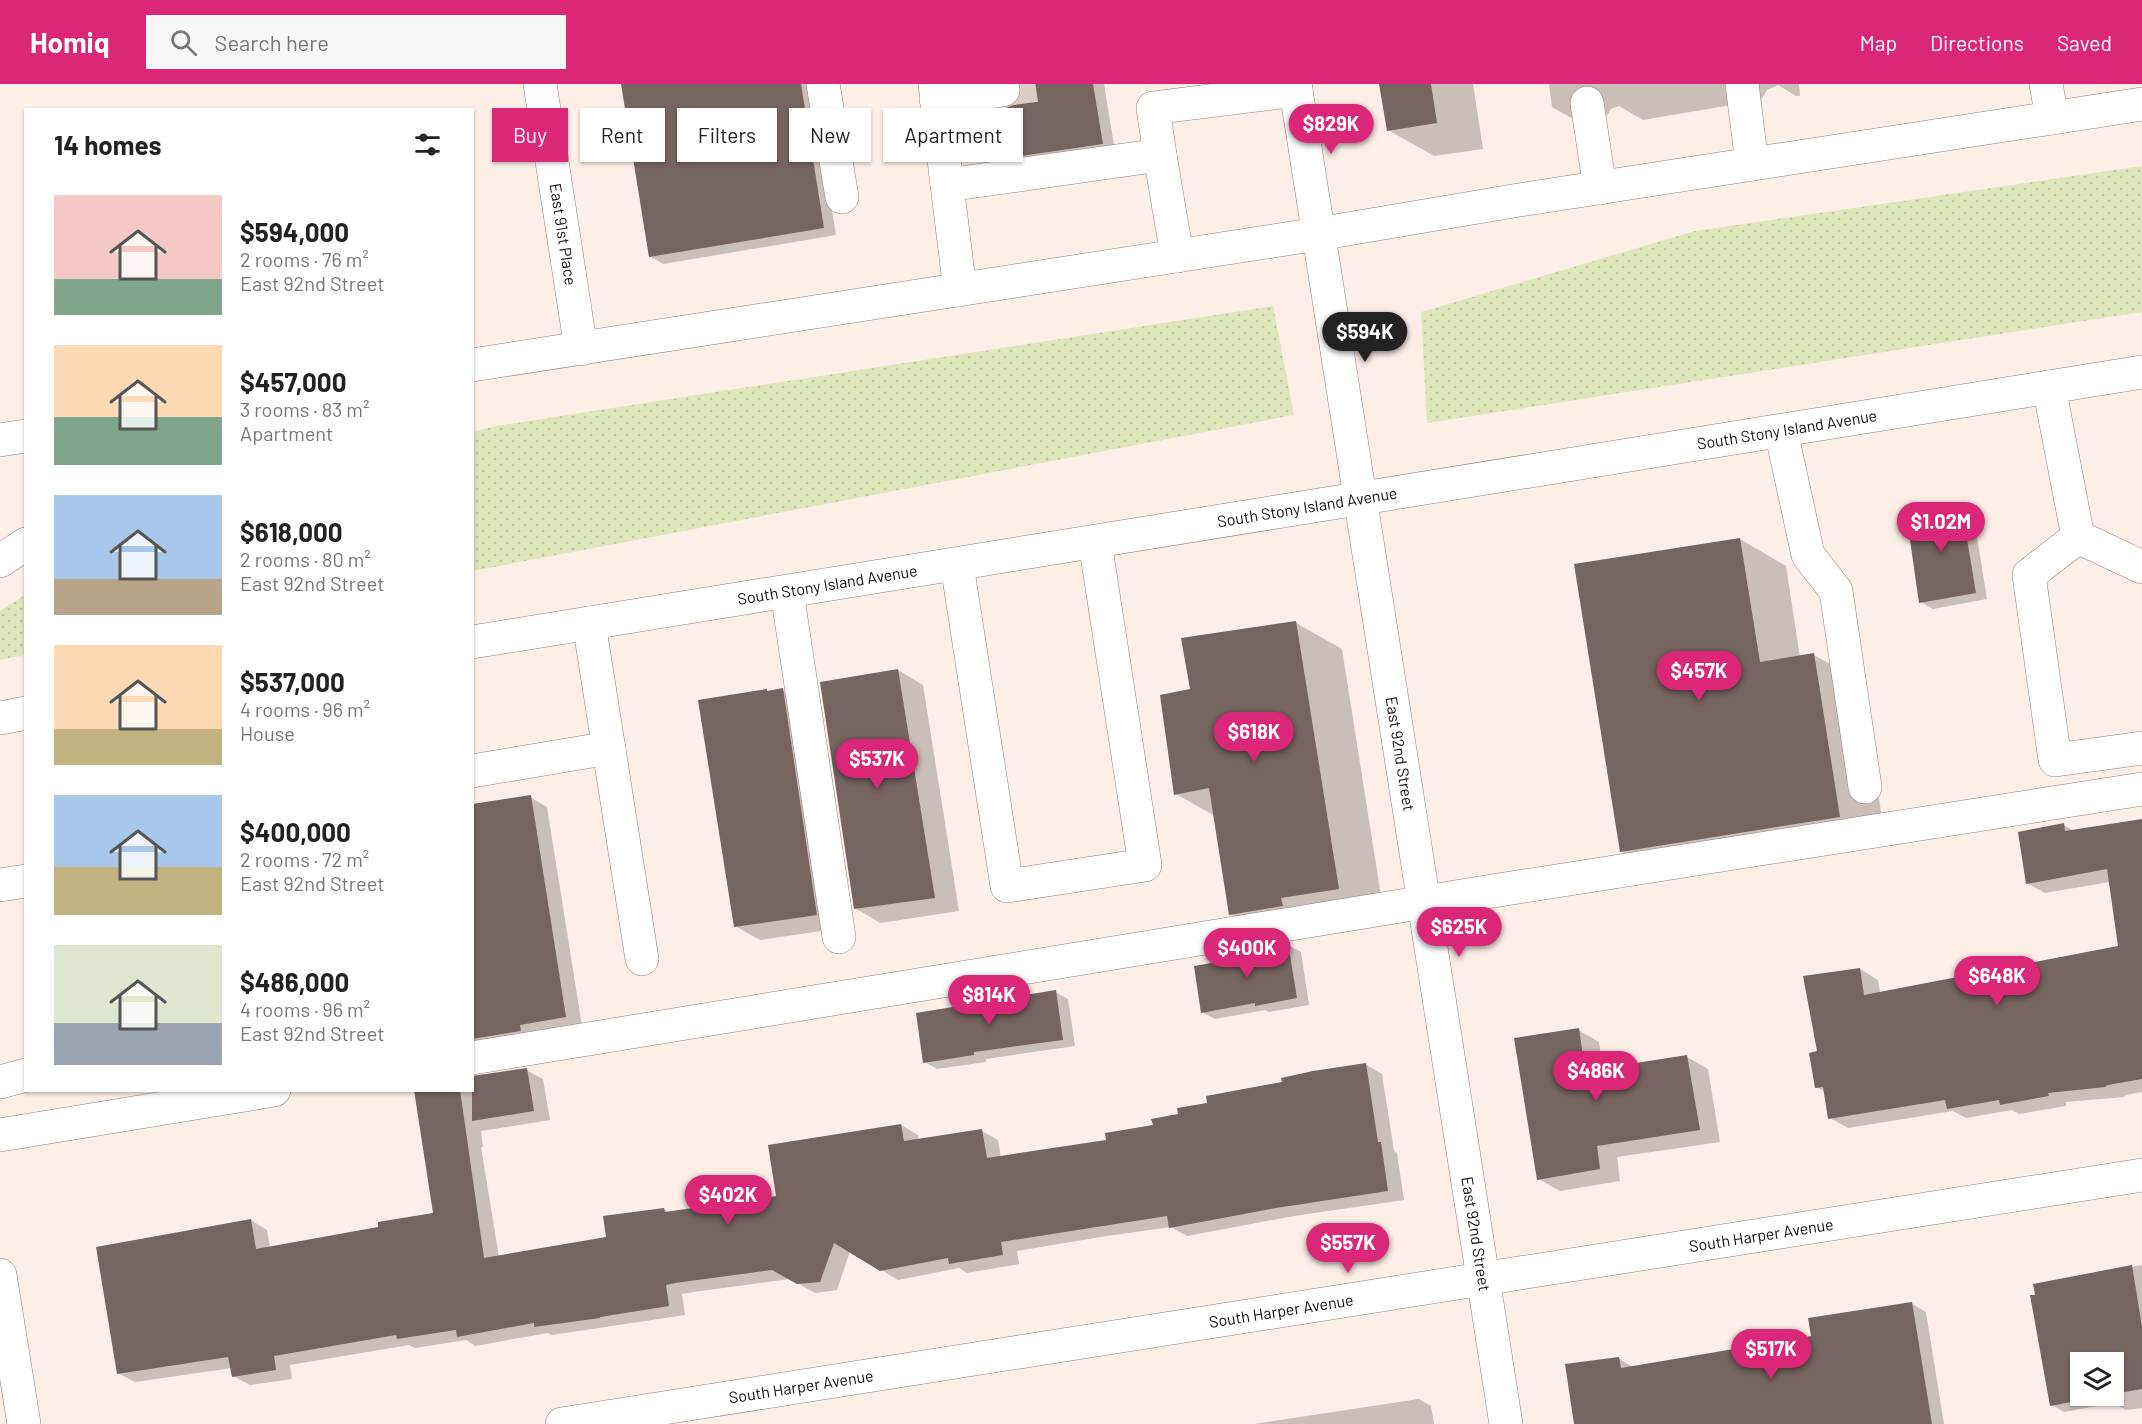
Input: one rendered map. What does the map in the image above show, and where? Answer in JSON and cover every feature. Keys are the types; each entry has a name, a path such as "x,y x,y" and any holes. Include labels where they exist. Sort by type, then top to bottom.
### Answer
{"main road":[{"name":"East 91st Place","path":"540,84 581,349"},
{"path":"823,84 842,197"},
{"path":"1742,84 1752,164"},
{"path":"2046,84 2052,118"},
{"path":"1177,256 1151,96 1295,87"},
{"name":"East 92nd Street","path":"1295,87 1506,1424"},
{"path":"960,290 935,92 1003,90"},
{"path":"1587,103 1600,188"},
{"path":"474,365 2142,104"},
{"path":"947,185 1160,155"},
{"name":"South Stony Island Avenue","path":"474,642 2142,372"},
{"path":"2049,387 2078,537"},
{"path":"1781,431 1808,555 1836,591 1865,787"},
{"path":"0,440 24,436"},
{"path":"2078,537 2142,567"},
{"path":"2078,537 2028,575 2055,760 2142,748"},
{"path":"957,565 1006,886 1146,865 1095,542"},
{"path":"0,561 24,545"},
{"path":"787,592 839,937"},
{"path":"589,623 642,959"},
{"path":"0,717 24,713"},
{"path":"474,771 609,748"},
{"path":"474,1058 1424,902 2142,789"},
{"path":"0,885 24,881"},
{"path":"0,1082 24,1076"},
{"path":"0,1135 262,1092"},
{"name":"South Harper Avenue","path":"562,1424 2142,1174"},
{"path":"0,1275 24,1424"}],"green space":[{"path":"2142,166 2142,312 1427,423 1421,312 1695,231"},
{"path":"1273,306 1294,415 474,571 474,432 496,426"},
{"path":"24,596 24,655 0,660 0,611"}],"building":[{"path":"621,84 801,84 805,108 789,108 789,162 813,162 824,228 649,257 634,162 665,162 665,108 625,108"},
{"path":"1020,84 1093,84 1103,144 1023,156 1023,108 1006,108 1015,104 1020,98"},
{"path":"1379,84 1431,84 1437,123 1387,131"},
{"path":"1961,503 1976,593 1919,603 1906,512"},
{"path":"1740,538 1760,662 1814,653 1840,817 1620,852 1574,564"},
{"path":"1296,621 1339,889 1281,898 1283,906 1229,915 1209,788 1174,795 1160,695 1190,689 1181,638"},
{"path":"898,669 935,898 854,909 820,682"},
{"path":"783,688 817,915 734,927 698,700"},
{"path":"531,795 566,1017 520,1025 521,1031 474,1039 474,804"},
{"path":"2142,819 2142,1079 2105,1087 2048,1093 2049,1096 2000,1105 1999,1100 1947,1109 1945,1100 1828,1119 1823,1087 1815,1088 1809,1053 1817,1051 1803,976 1860,968 1864,995 2118,946 2107,869 2026,884 2018,832 2064,823 2065,831"},
{"path":"1288,943 1297,998 1201,1013 1194,966 1235,959 1234,952"},
{"path":"1056,990 1063,1040 974,1052 974,1055 923,1063 916,1013"},
{"path":"1579,1028 1585,1071 1687,1055 1700,1130 1597,1146 1600,1169 1537,1180 1514,1038"},
{"path":"1366,1063 1388,1191 1276,1208 1169,1228 1167,1216 1001,1242 1003,1255 949,1264 948,1258 880,1271 834,1243 820,1282 797,1284 772,1270 666,1285 669,1306 534,1327 534,1323 457,1337 456,1330 397,1339 396,1335 274,1356 276,1370 232,1377 228,1357 117,1374 96,1247 251,1219 256,1249 378,1227 378,1222 433,1213 414,1092 460,1092 484,1258 606,1237 603,1216 664,1208 665,1212 776,1196 768,1145 901,1124 904,1141 982,1129 987,1158 1106,1140 1105,1133 1153,1125 1151,1119 1178,1114 1177,1108 1207,1103 1206,1096 1282,1082 1281,1078"},
{"path":"527,1068 534,1111 472,1121 474,1076"},
{"path":"2132,1265 2142,1327 2142,1389 2124,1392 2124,1352 2070,1352 2070,1402 2050,1406 2030,1295 2035,1295 2033,1284"},
{"path":"1912,1302 1932,1424 1574,1424 1565,1364 1619,1357 1621,1368 1811,1336 1808,1318"}],"tunnel":[{"path":"1003,90 1045,84"}]}
